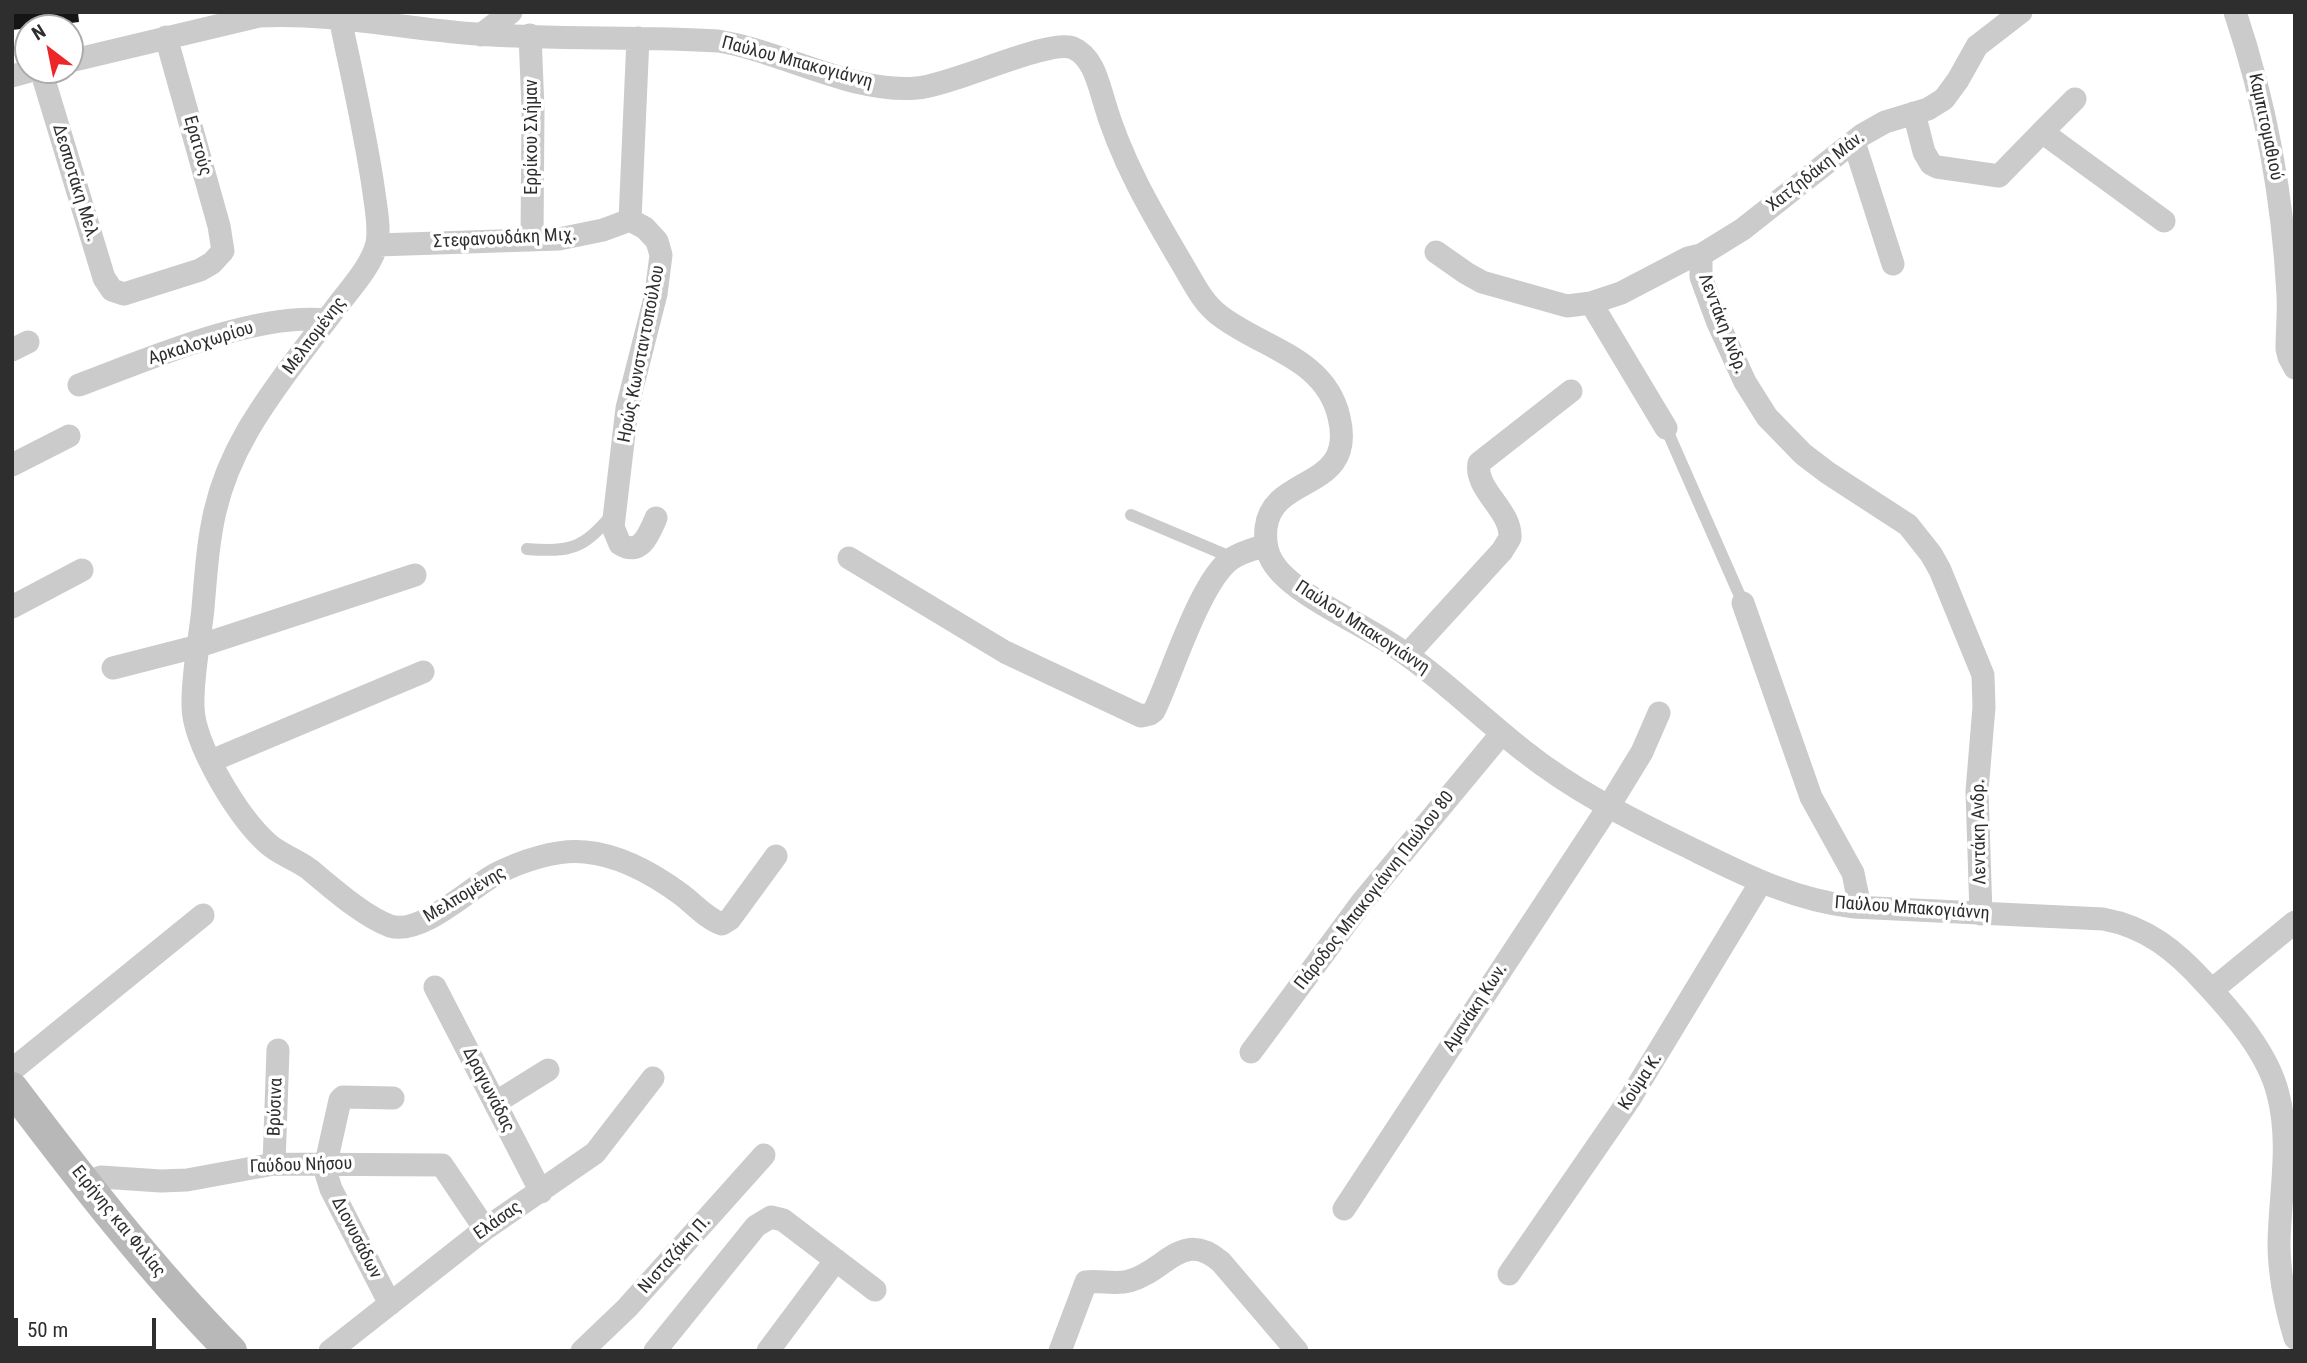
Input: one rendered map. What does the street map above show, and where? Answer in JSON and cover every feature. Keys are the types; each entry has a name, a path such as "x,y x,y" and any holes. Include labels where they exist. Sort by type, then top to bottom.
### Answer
{"street":[{"path":"481,35 511,12"},
{"name":"Χατζηδάκη Μάν.","path":"1701,255 1742,229 1854,142 1885,122 1935,105 1944,99 1975,49 2021,12"},
{"name":"Καμπιτομαθιού","path":"2235,12 2253,69 2274,162 2286,270 2287,349 2295,368"},
{"name":"Παύλου Μπακογιάννη","path":"84,58 259,16 311,15 481,35 732,43 874,85 904,88 952,81 1045,48 1068,46 1080,51 1096,77 1125,161 1207,303 1227,321 1304,365 1324,384 1335,404 1342,437 1338,457 1330,468 1286,496 1275,506 1267,520 1266,545 1272,560 1289,579 1407,655 1556,775 1609,806 1761,882 1799,897 1833,905 2103,919 2131,926 2175,952 2212,990 2260,1055 2278,1093 2283,1119 2287,1220 2279,1247 2295,1338"},
{"path":"340,18 371,173 378,224 377,245"},
{"name":"Ερρίκου Σλήμαν","path":"530,36 533,109 532,239"},
{"name":"Ερατούς","path":"116,293 129,292 200,270 223,251 223,239 166,37"},
{"path":"630,220 638,38"},
{"name":"Δεσποτάκη Μελ.","path":"45,84 104,278 109,288 116,293"},
{"path":"1914,113 1924,152 1931,164 1994,177 2002,174 2075,99"},
{"path":"2042,132 2164,221"},
{"path":"1854,142 1893,264"},
{"name":"Στεφανουδάκη Μιχ.","path":"377,245 559,239 585,235 630,220"},
{"name":"Ηρώς Κωνσταντοπούλου","path":"630,220 651,234 657,241 661,255 656,294 627,408 612,527 620,544 628,548 641,547 656,518"},
{"name":"Μελπομένης","path":"377,245 364,269 258,414 216,500 208,537 194,692 194,721 211,761 238,808 270,846 306,866 373,917 397,927 424,920 489,878 508,869 558,854 577,852 604,855 642,871 671,887 711,919 722,924 730,919 776,856"},
{"name":"Λεντάκη Ανδρ.","path":"1436,252 1482,282 1567,306 1591,303 1621,293 1688,258 1701,255 1701,277 1718,323 1745,382 1767,417 1803,454 1908,525 1940,570 1983,676 1984,707 1977,792 1981,914"},
{"path":"1591,303 1666,428"},
{"name":"Αρκαλοχωρίου","path":"79,385 227,334 299,319 326,320"},
{"path":"1407,655 1502,551 1510,538 1507,522 1478,474 1479,463 1571,391"},
{"path":"12,465 69,436"},
{"path":"849,558 1005,652 1140,716 1146,716 1154,710 1194,617 1220,570 1233,558 1266,545"},
{"path":"12,607 82,570"},
{"path":"113,668 199,646 415,575"},
{"path":"1743,603 1811,797 1853,873 1860,907"},
{"path":"211,761 422,672"},
{"name":"Αμανάκη Κων.","path":"1344,1209 1609,806 1642,752 1660,713"},
{"name":"Πάροδος Μπακογιάννη Παύλου 80","path":"1251,1052 1362,902 1502,733"},
{"name":"Κούμα Κ.","path":"1509,1274 1629,1100 1761,882"},
{"path":"12,1070 203,915"},
{"path":"2212,990 2295,922"},
{"name":"Δραγωνάδας","path":"435,987 541,1192"},
{"name":"Βρύσινα","path":"274,1164 278,1050"},
{"path":"495,1103 548,1070"},
{"name":"Ελάσας","path":"330,1351 485,1229 595,1153 653,1078"},
{"name":"Ειρήνης και Φιλίας","path":"12,1088 164,1279 231,1351"},
{"name":"Διονυσάδων","path":"390,1304 331,1189 326,1163 340,1100 343,1097 393,1098"},
{"name":"Νισταζάκη Π.","path":"582,1351 627,1308 764,1155"},
{"name":"Γαύδου Νήσου","path":"85,1183 95,1178 107,1177 187,1180 274,1164 442,1165 485,1229"},
{"path":"655,1351 747,1237 765,1219 771,1217 779,1218 875,1290"},
{"path":"1059,1351 1086,1282 1126,1282 1150,1271 1178,1252 1192,1248 1207,1252 1221,1262 1297,1351"},
{"path":"768,1351 836,1260"}],"lane":[{"path":"1666,428 1743,603"},
{"path":"527,549 555,551 573,548 585,542 614,513"},
{"path":"1131,514 1233,558"}],"building":[{"path":"12,12 78,12 14,14 12,30"}]}
